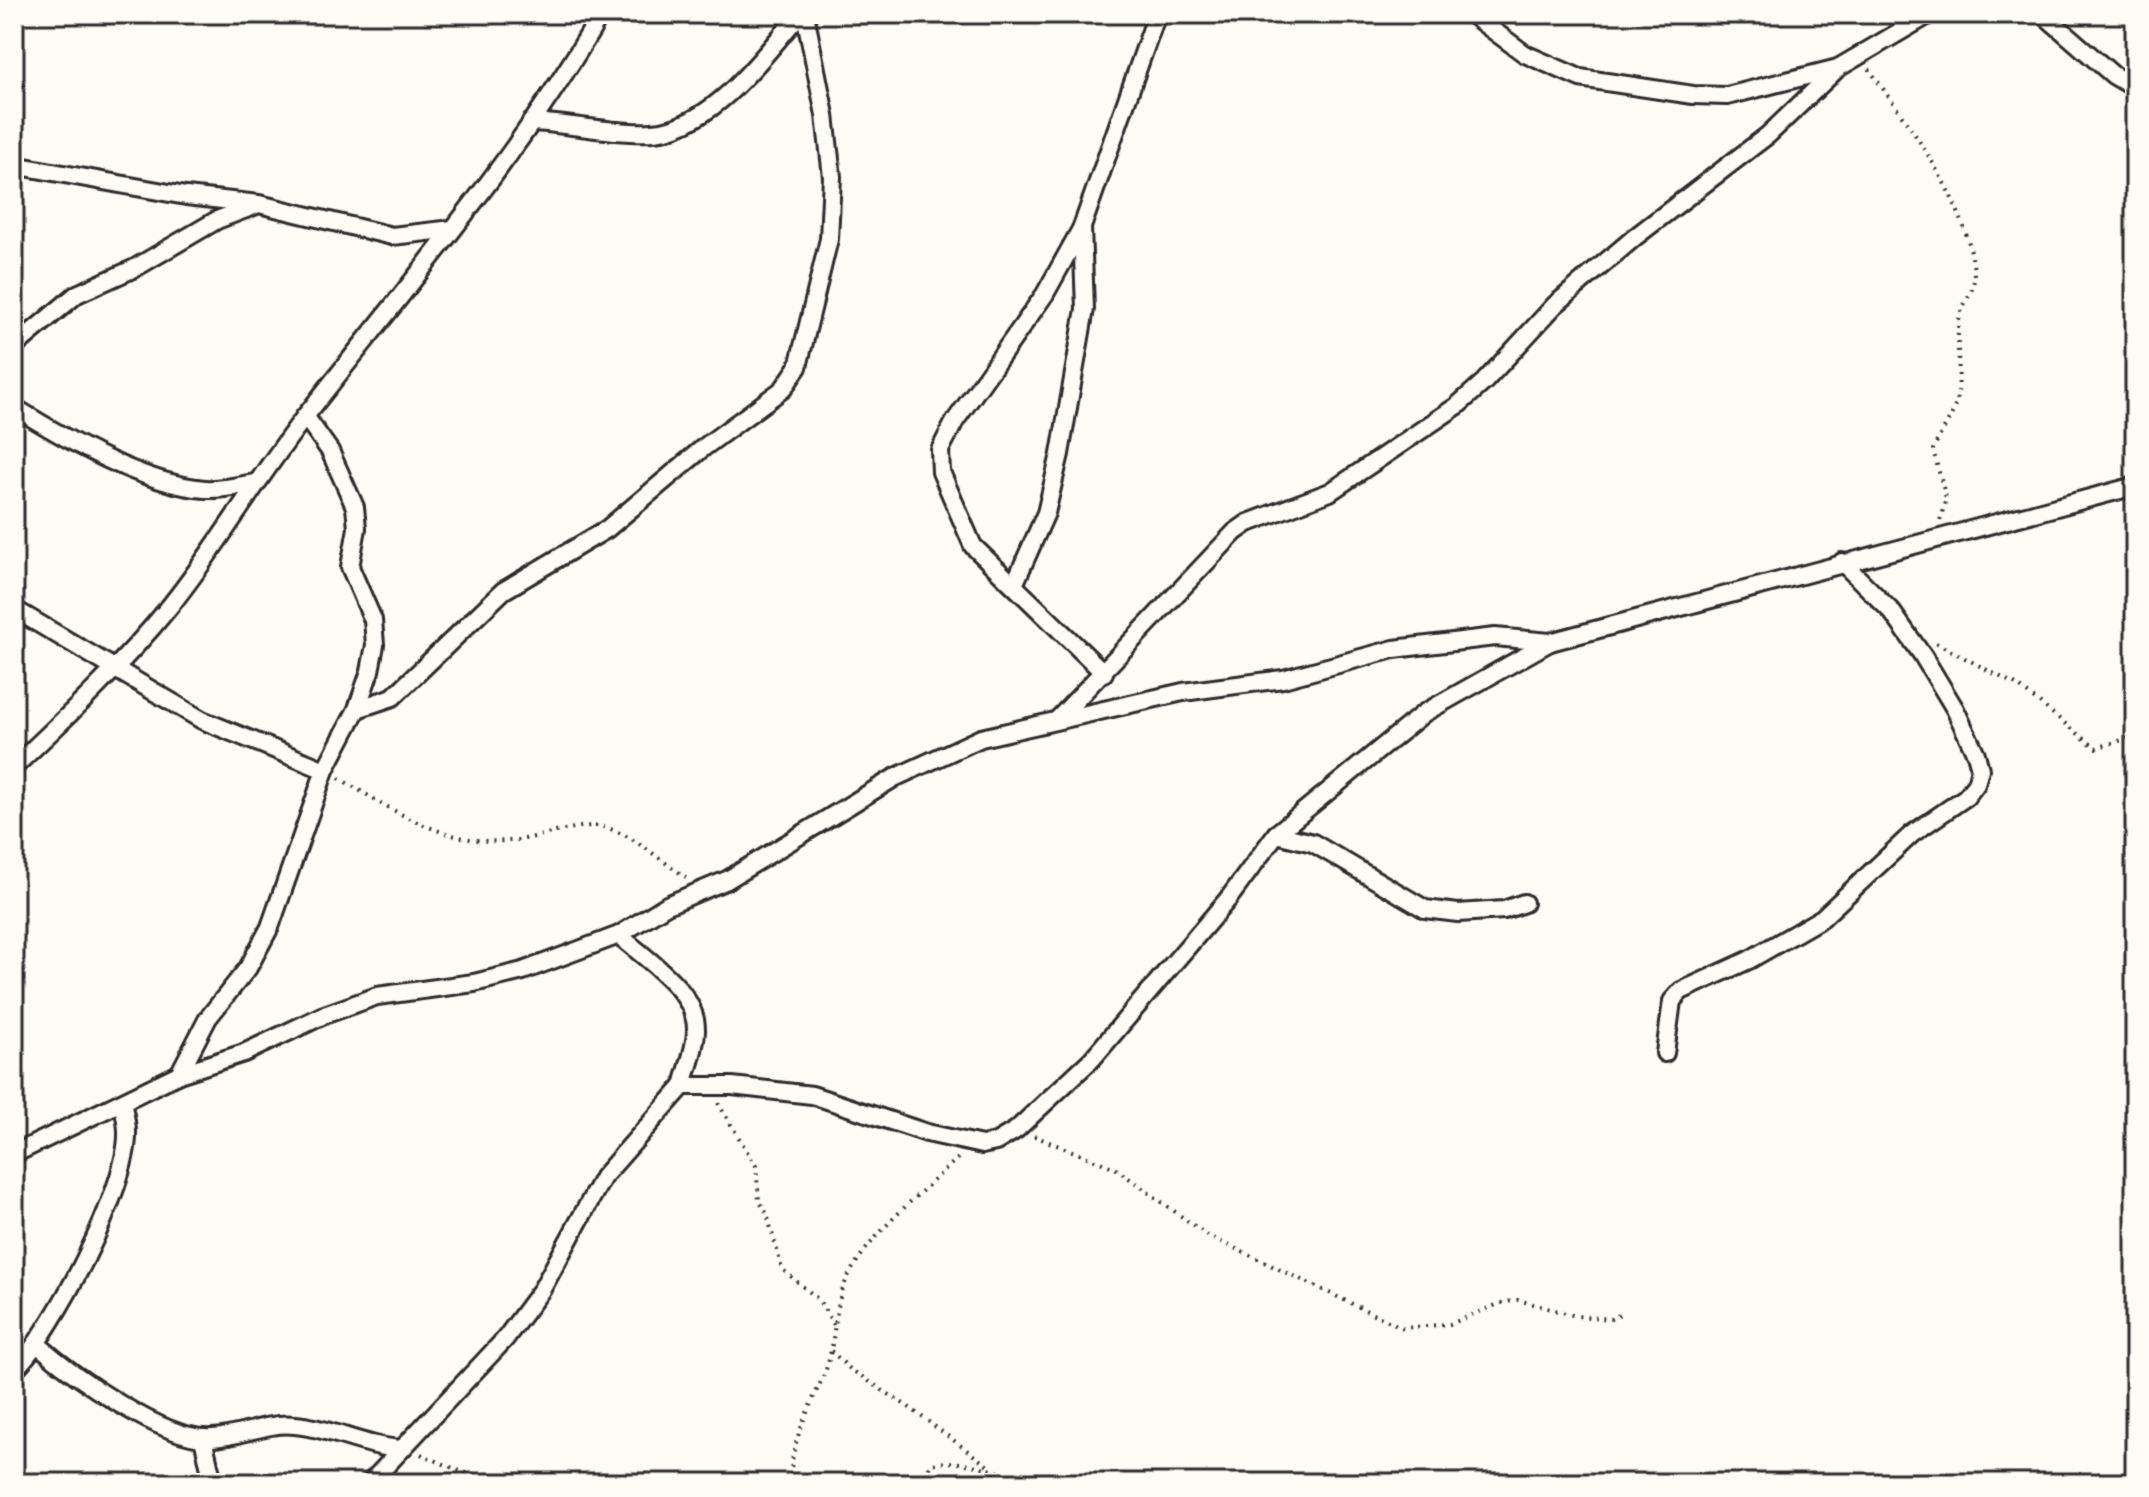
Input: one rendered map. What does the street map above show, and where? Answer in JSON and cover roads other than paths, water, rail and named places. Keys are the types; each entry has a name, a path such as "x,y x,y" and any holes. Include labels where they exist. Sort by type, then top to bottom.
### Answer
{"street":[{"path":"14,767 114,669 170,605 254,483 453,229 531,122 601,14"},
{"path":"531,122 641,132 666,131 694,119 722,98 803,14"},
{"path":"357,709 393,697 503,591 607,529 703,448 783,389 798,367 829,239 832,177 825,115 803,14"},
{"path":"1104,673 973,546 941,472 940,450 955,421 1045,294 1082,227 1157,14"},
{"path":"1471,14 1525,54 1580,78 1693,95 1727,96 1838,68"},
{"path":"1890,35 1896,14"},
{"path":"1057,720 1235,532 1260,517 1330,492 1457,406 1484,382 1555,305 1635,237 1768,135 1838,68 1930,14"},
{"path":"2043,14 2113,75 2135,88"},
{"path":"14,165 186,196 259,204 392,236 453,229"},
{"path":"14,347 77,294 135,268 217,220 259,204"},
{"path":"1014,585 1046,513 1060,454 1085,309 1082,227"},
{"path":"14,407 117,463 164,479 206,489 254,483"},
{"path":"179,1074 208,1018 248,968 270,927 325,770 357,709 375,645 373,620 350,567 357,528 355,507 330,451 305,416"},
{"path":"683,1086 812,1095 927,1133 974,1144 996,1142 1016,1130 1092,1059 1229,898 1276,834 1424,713 1550,642 1642,621 1842,562 2135,486"},
{"path":"1665,1053 1672,1001 1681,991 1749,960 1822,918 1912,834 1966,797 1976,784 1980,769 1976,754 1955,709 1892,612 1842,562"},
{"path":"14,609 202,720 325,770"},
{"path":"14,1154 179,1074 244,1053 324,1015 377,996 474,983 523,971 619,935 667,905 767,856 818,821 894,778 981,738 1183,692 1283,679 1394,649 1495,637 1550,642"},
{"path":"1276,834 1313,843 1425,909 1458,913 1504,910 1524,903"},
{"path":"370,1483 505,1339 542,1289 603,1177 683,1086 697,1032 694,1015 687,1001 666,978 619,935"},
{"path":"14,1370 37,1344 87,1252 118,1178 128,1134 122,1102"},
{"path":"37,1344 104,1395 167,1427 203,1438 280,1424 332,1432 365,1445 404,1447"},
{"path":"203,1438 213,1483"}]}
